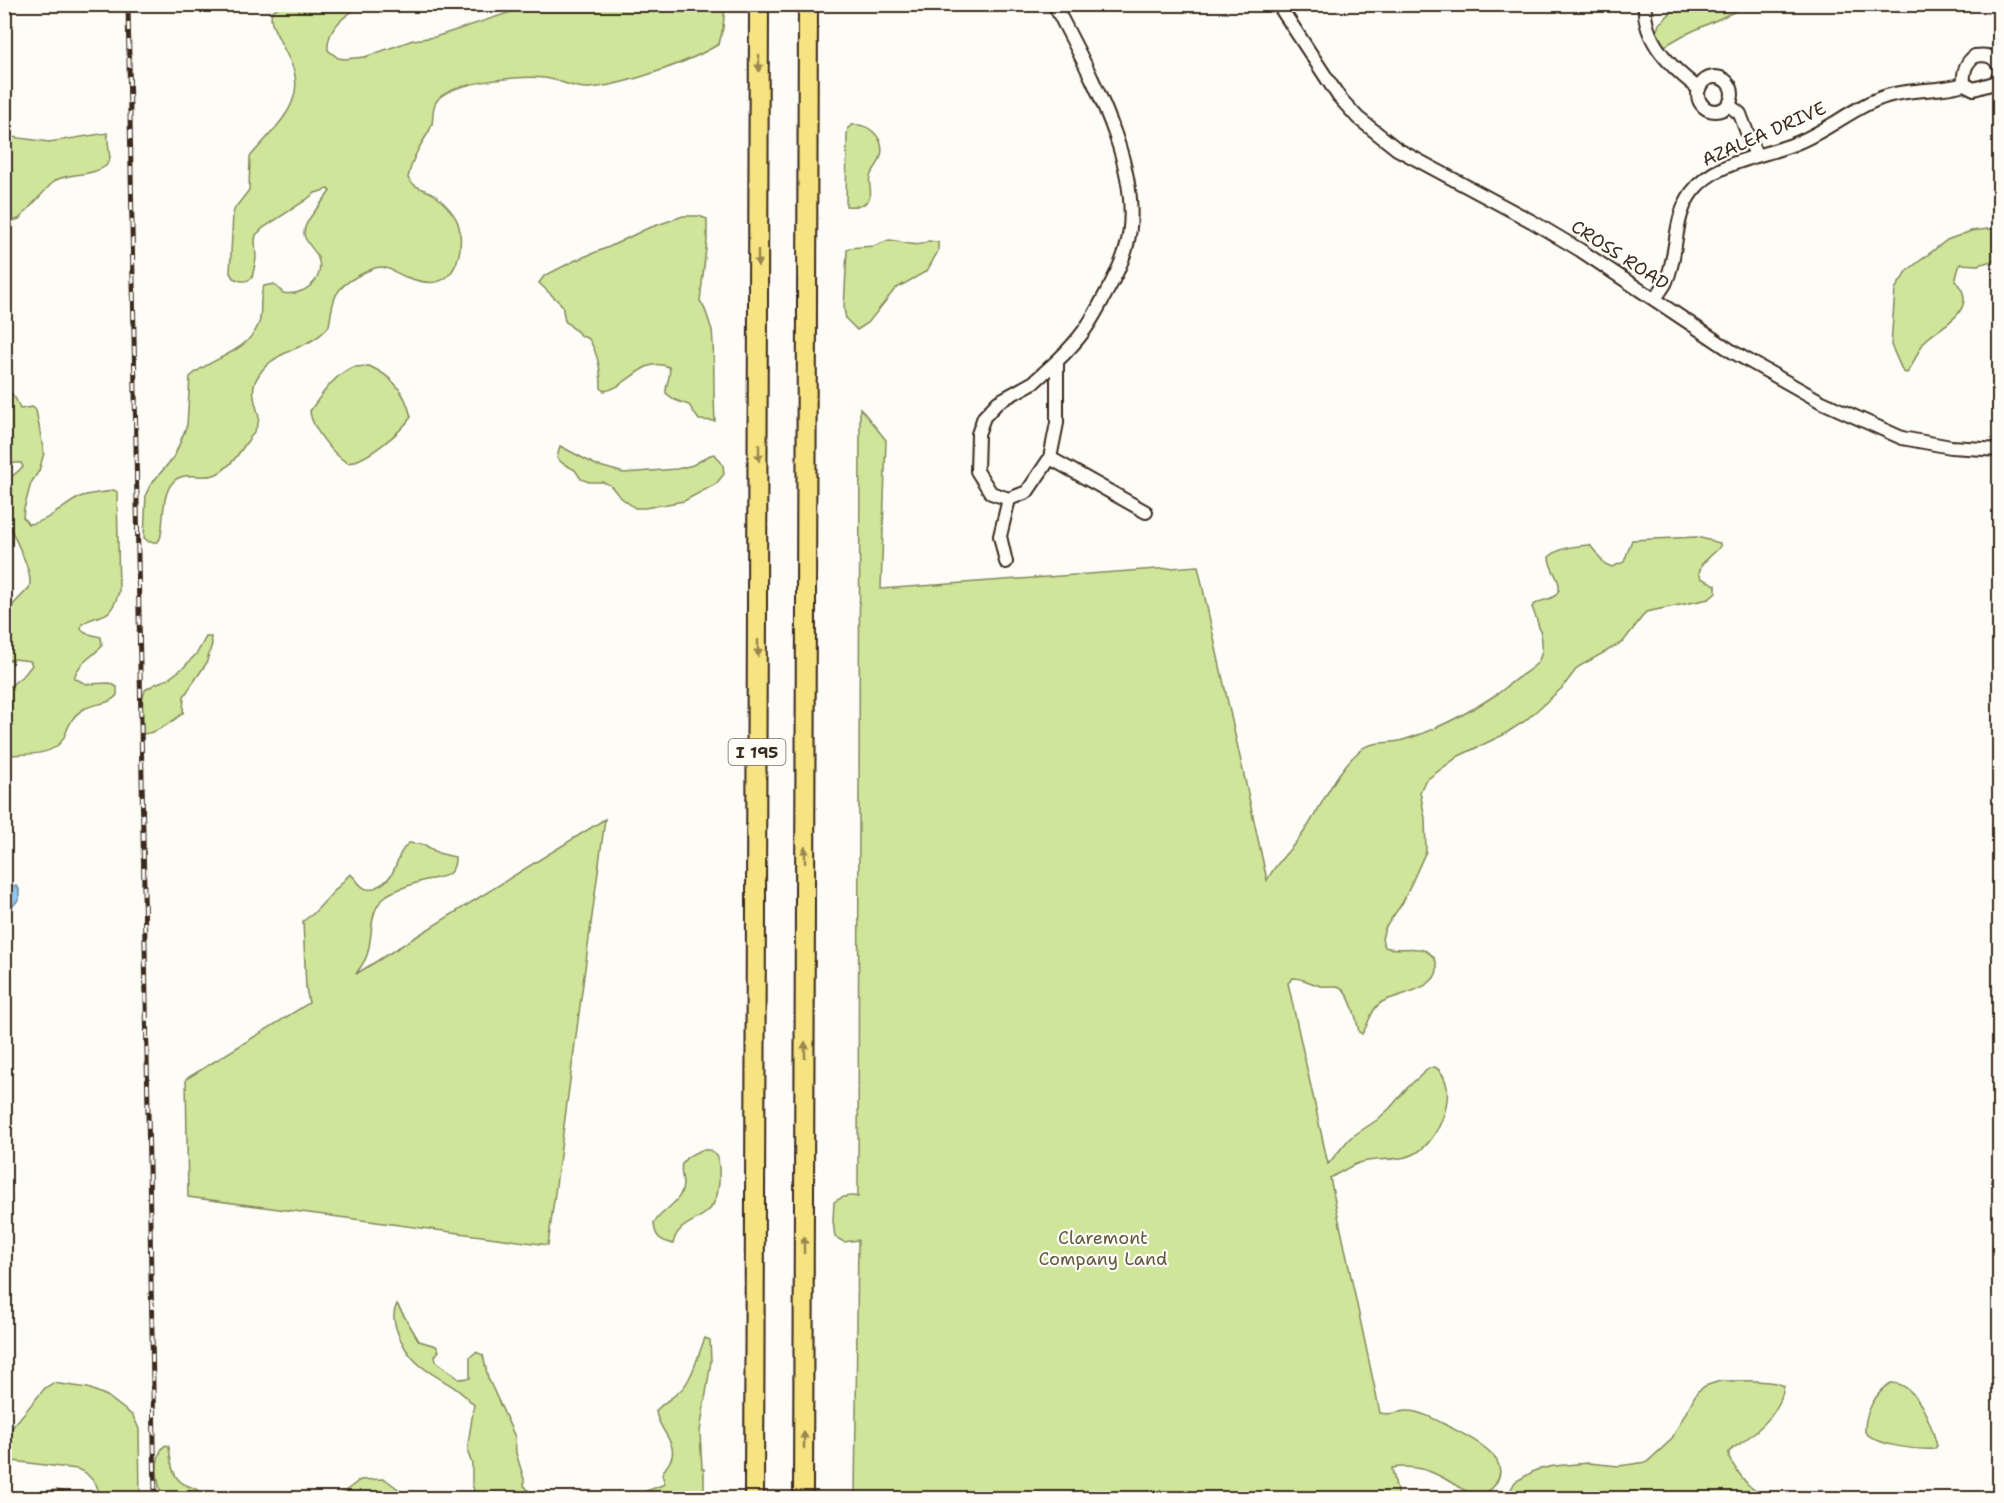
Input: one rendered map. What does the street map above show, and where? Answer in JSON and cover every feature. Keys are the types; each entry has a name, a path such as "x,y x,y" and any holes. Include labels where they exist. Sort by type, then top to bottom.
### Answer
{"highway":[{"name":"I 195","path":"754,1498 759,4"},
{"name":"I 195","path":"803,1498 808,4"}],"street":[{"path":"1054,4 1082,59 1110,124 1124,165 1131,218 1126,249 1108,291 1078,341 1034,382 998,402 984,417 978,434 977,471 991,493 1009,499 1027,492 1050,459 1057,423 1057,361"},
{"name":"CROSS ROAD","path":"1278,4 1339,97 1376,134 1397,149 1533,222 1734,352 1820,401 1902,438 1951,447 2000,450"},
{"path":"1646,4 1646,22 1650,36 1681,75 1699,89"},
{"path":"1964,84 1963,74 1966,65 1976,56 1990,55 1996,60 1999,68"},
{"name":"AZALEA DRIVE","path":"1655,299 1665,284 1681,210 1690,194 1705,178 1756,156 1803,141 1865,105 1886,96 1950,88 1964,84 1974,89 1988,87 2000,75"},
{"path":"1712,77 1724,79 1733,94 1729,105 1720,111 1709,111 1698,99 1699,89 1706,79 1712,77"},
{"path":"1729,105 1740,114 1756,156"},
{"path":"1050,459 1146,512"},
{"path":"1006,562 1000,536 1009,499"}],"green space":[{"path":"282,5 365,5 351,12 339,22 330,35 328,50 338,58 345,59 365,57 413,40 435,37 532,5 725,5 719,44 656,72 620,83 589,88 545,78 506,79 474,84 447,92 439,98 434,108 431,127 415,155 408,178 416,186 435,195 456,219 460,243 458,259 452,271 442,280 422,282 378,267 368,270 342,287 333,303 329,326 314,339 271,361 257,377 253,390 259,419 254,432 240,452 219,473 209,476 183,476 174,481 165,501 160,539 157,542 149,542 144,538 146,494 151,484 174,457 187,425 190,377 198,370 237,349 254,333 259,323 264,286 274,284 283,293 291,294 311,285 319,273 318,258 304,234 310,218 330,191 328,189 315,193 256,235 256,259 252,278 240,281 233,278 230,273 233,214 249,190 250,157 283,118 294,96 296,84 294,71 274,28 271,15 272,11"},
{"path":"1679,5 1749,5 1663,47 1653,42 1659,24"},
{"path":"852,125 866,127 876,135 880,141 881,154 870,177 870,194 866,202 846,206 847,134 848,128"},
{"path":"107,133 110,158 106,166 93,172 67,176 54,181 19,219 5,223 5,136 49,142"},
{"path":"683,216 699,216 707,219 700,301 712,330 715,421 699,420 689,405 675,400 666,393 669,367 660,364 651,365 613,389 604,391 601,388 597,357 589,339 565,321 562,305 539,283 544,276 576,260 646,229"},
{"path":"1999,230 1999,259 1978,265 1960,264 1955,281 1963,293 1962,308 1952,320 1926,340 1907,373 1903,372 1891,345 1895,289 1908,270 1947,240 1971,231"},
{"path":"889,240 914,244 928,241 938,242 938,251 927,271 895,289 868,323 857,330 846,319 844,309 847,250 874,246"},
{"path":"369,366 391,380 401,392 411,417 382,445 364,457 348,463 336,454 324,440 314,425 310,411 341,374 354,367"},
{"path":"5,392 13,395 20,409 32,407 36,410 44,453 39,471 31,483 24,509 23,517 28,524 49,517 84,495 114,490 117,492 119,592 108,612 82,624 81,629 85,633 101,637 102,645 79,668 74,678 86,684 110,683 117,687 117,695 110,701 79,712 70,722 63,739 52,749 45,752 6,755 5,690 25,674 32,665 30,661 15,659 5,661 5,613 29,588 30,582 26,565 5,511 5,478 11,477 23,467 21,463 5,463"},
{"name":"Claremont Company Land","path":"860,408 886,440 881,589 1198,566 1267,880 1306,829 1338,775 1363,748 1372,744 1403,740 1452,720 1497,694 1535,665 1541,653 1542,640 1532,607 1554,596 1559,589 1549,557 1553,554 1568,548 1590,545 1605,564 1612,567 1624,562 1632,540 1697,537 1720,543 1720,547 1702,564 1699,573 1701,578 1716,585 1716,593 1709,599 1646,612 1623,642 1578,667 1562,688 1525,721 1503,735 1459,756 1425,781 1420,792 1425,818 1426,851 1403,902 1385,928 1382,939 1385,947 1421,949 1430,954 1437,966 1432,980 1416,990 1378,1005 1362,1034 1359,1032 1350,1001 1340,987 1321,986 1297,978 1293,978 1288,983 1328,1164 1350,1138 1377,1120 1429,1068 1435,1067 1446,1081 1446,1108 1443,1117 1429,1142 1422,1149 1406,1157 1359,1163 1330,1178 1380,1413 1407,1411 1418,1413 1477,1442 1494,1456 1499,1465 1500,1474 1496,1483 1488,1491 1480,1495 1474,1494 1431,1472 1400,1467 1392,1468 1398,1496 1413,1498 855,1498 858,1240 844,1242 835,1237 833,1221 834,1202 846,1197 858,1197"},
{"path":"560,446 596,465 624,473 677,469 693,465 715,454 723,465 724,474 716,484 684,501 635,508 620,497 610,485 581,479 575,470 557,458"},
{"path":"206,637 211,637 212,644 206,664 184,696 183,713 164,727 143,734 141,704 145,690 168,679 184,667 197,653"},
{"path":"605,819 548,1245 188,1197 186,1079 309,1003 306,988 303,921 314,913 350,874 365,888 374,888 384,883 393,872 400,854 409,843 425,845 438,853 455,857 449,874 400,889 387,895 381,901 374,915 367,955 356,974"},
{"path":"702,1150 710,1150 718,1157 719,1178 715,1201 707,1212 678,1232 673,1244 664,1241 655,1232 654,1223 680,1195 683,1188 681,1170 684,1160"},
{"path":"397,1304 419,1341 436,1346 439,1351 435,1356 436,1361 459,1379 470,1378 470,1357 476,1352 483,1355 488,1378 515,1437 516,1453 524,1485 534,1498 475,1498 472,1464 468,1453 474,1405 464,1395 422,1367 413,1358 404,1346 396,1328 394,1314"},
{"path":"705,1338 710,1340 711,1361 700,1432 704,1498 628,1498 665,1484 662,1474 670,1461 672,1449 656,1411 685,1385"},
{"path":"1720,1381 1763,1381 1784,1386 1779,1403 1770,1418 1729,1452 1731,1461 1743,1479 1767,1498 1506,1498 1515,1482 1536,1470 1588,1463 1619,1466 1647,1462 1671,1440 1697,1392 1705,1386"},
{"path":"53,1383 88,1388 107,1396 133,1416 139,1429 140,1498 101,1498 96,1484 86,1473 77,1469 5,1460 5,1436 45,1388"},
{"path":"1891,1383 1900,1385 1916,1397 1935,1438 1937,1446 1934,1449 1907,1448 1888,1444 1865,1432 1866,1418 1872,1404 1880,1392"},
{"path":"167,1445 176,1477 184,1484 198,1490 204,1498 163,1498 159,1486 157,1464 161,1451"},
{"path":"385,1479 410,1498 336,1498 360,1480"},
{"path":"57,1490 64,1492 69,1498 30,1498 39,1493"},
{"path":"1858,1492 1870,1493 1881,1498 1829,1498"}],"water":[{"path":"5,886 16,886 19,889 19,899 5,915"}],"railway":[{"path":"128,4 155,1498"}]}
